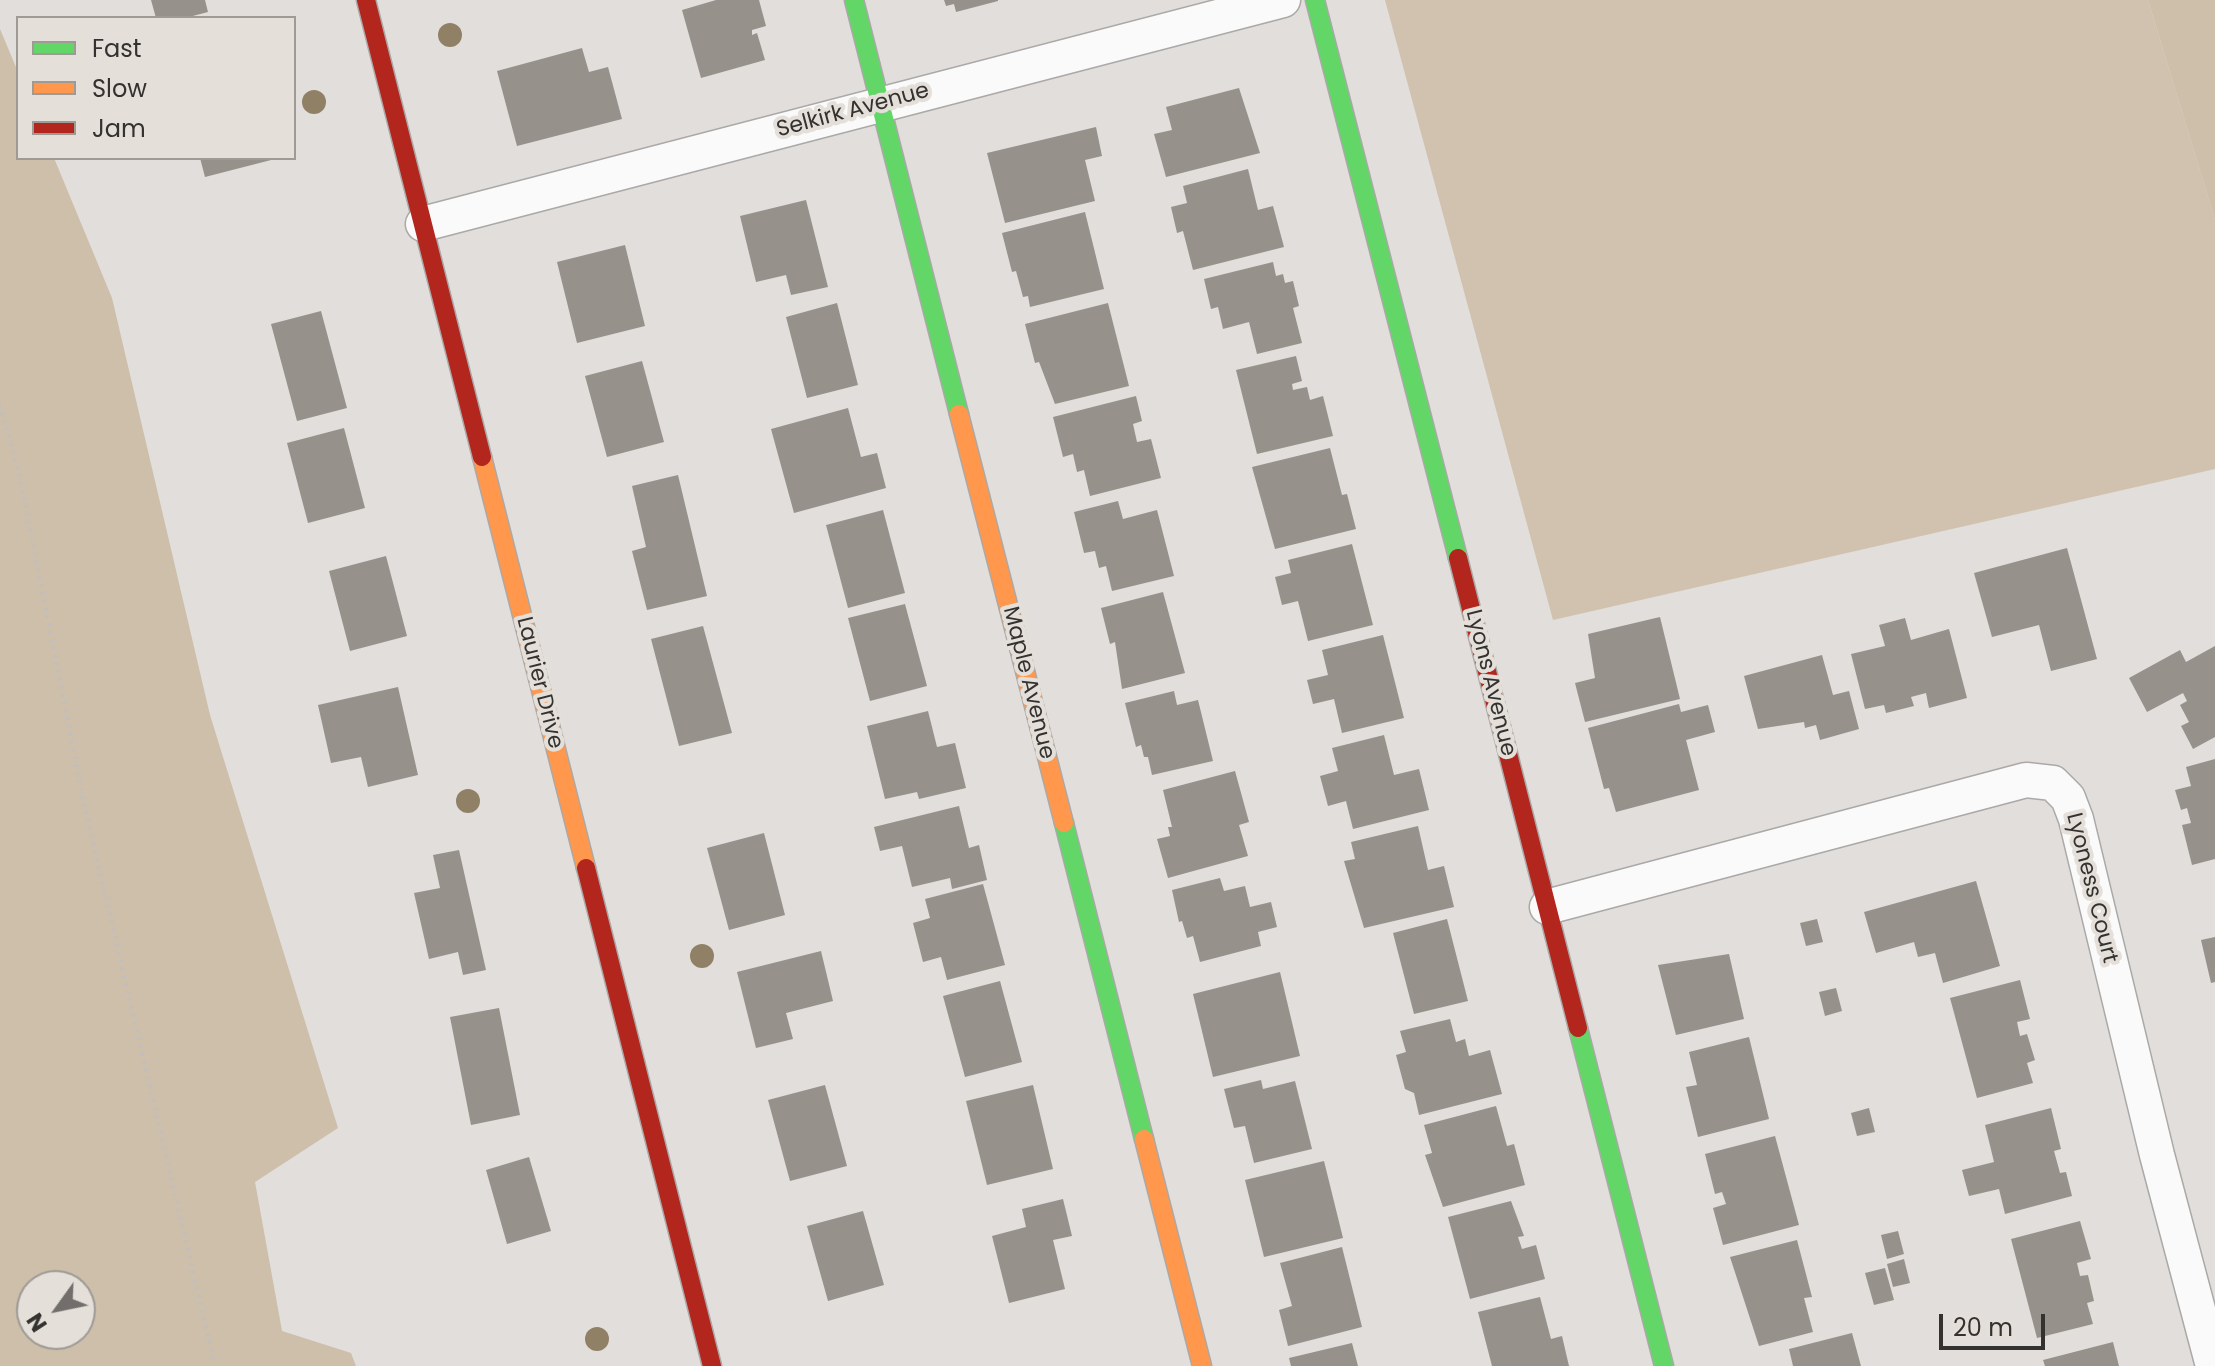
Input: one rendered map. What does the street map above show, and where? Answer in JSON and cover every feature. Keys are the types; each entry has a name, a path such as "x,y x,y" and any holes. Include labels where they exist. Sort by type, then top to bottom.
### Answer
{"street":[{"name":"Laurier Drive","path":"366,0 712,1366"},
{"name":"Maple Avenue","path":"854,0 1202,1366"},
{"name":"Selkirk Avenue","path":"423,224 1283,0"},
{"name":"Lyons Avenue","path":"1315,0 1664,1366"},
{"name":"Lyoness Court","path":"1547,907 2026,780 2053,783 2068,798 2076,819 2157,1155 2213,1366"}],"path":[{"path":"0,405 20,477 87,820 215,1366"}],"shaded area":[{"path":"1385,0 2148,0 2215,220 2215,469 1553,620"},
{"path":"2148,0 2215,0 2215,220"},
{"path":"0,29 16,67 16,160 55,160 112,298 210,715 338,1128 255,1182 282,1331 351,1353 356,1366 0,1366"}],"building":[{"path":"151,0 205,0 208,12 193,16 155,16"},
{"path":"716,0 759,0 766,26 752,30 752,35 757,33 765,60 701,78 682,10"},
{"path":"944,0 998,1 956,12 954,4 946,6"},
{"path":"582,48 589,72 608,67 622,119 517,146 497,71"},
{"path":"1239,88 1260,153 1166,177 1154,134 1172,130 1166,107"},
{"path":"1096,127 1102,156 1085,160 1095,201 1005,223 987,153"},
{"path":"201,160 271,160 205,177"},
{"path":"1248,169 1258,210 1273,206 1284,247 1193,270 1183,231 1177,233 1171,207 1187,203 1183,186"},
{"path":"806,200 828,287 791,295 786,275 756,282 740,216"},
{"path":"1085,212 1104,289 1030,307 1028,296 1023,297 1016,271 1012,272 1002,233"},
{"path":"625,245 645,326 577,343 557,262"},
{"path":"1273,262 1276,276 1283,274 1285,283 1293,281 1299,306 1293,308 1302,343 1257,354 1249,322 1223,329 1218,307 1211,309 1204,279"},
{"path":"837,303 858,385 807,398 786,317"},
{"path":"1108,303 1129,386 1055,404 1039,362 1035,363 1025,324"},
{"path":"321,311 347,408 297,421 271,324"},
{"path":"1296,356 1302,381 1292,384 1293,390 1307,387 1310,400 1323,396 1333,436 1257,454 1236,370"},
{"path":"642,361 664,442 607,457 585,376"},
{"path":"1136,396 1142,421 1133,424 1137,442 1151,439 1161,478 1090,496 1084,470 1077,472 1073,454 1063,457 1053,417"},
{"path":"848,408 861,457 877,453 886,488 794,513 771,429"},
{"path":"344,428 365,508 308,523 287,443"},
{"path":"1330,448 1342,495 1347,494 1356,529 1275,549 1252,467"},
{"path":"678,475 707,596 647,610 632,551 646,547 632,486"},
{"path":"1118,501 1123,519 1157,510 1174,576 1112,591 1106,566 1099,568 1095,551 1084,553 1074,512"},
{"path":"883,510 905,593 848,608 826,525"},
{"path":"1352,544 1373,625 1308,641 1298,601 1282,605 1275,577 1291,573 1288,560"},
{"path":"2067,548 2097,659 2051,671 2039,625 1992,637 1974,573"},
{"path":"386,556 407,636 350,651 329,571"},
{"path":"1163,592 1185,673 1122,689 1115,642 1110,644 1101,608"},
{"path":"905,604 927,686 870,701 848,618"},
{"path":"1660,617 1680,699 1585,722 1575,683 1595,678 1588,634"},
{"path":"1905,618 1911,640 1949,629 1967,698 1929,708 1926,693 1911,697 1914,706 1886,713 1884,705 1865,709 1851,654 1885,646 1879,625"},
{"path":"703,626 732,733 679,746 651,639"},
{"path":"1383,635 1404,718 1342,733 1334,699 1313,704 1307,680 1328,675 1322,650"},
{"path":"2215,646 2215,737 2193,749 2181,726 2189,722 2180,705 2187,701 2183,693 2147,712 2129,678 2180,650 2186,662"},
{"path":"1822,655 1833,695 1849,691 1859,729 1820,740 1816,725 1805,728 1804,722 1758,729 1744,676"},
{"path":"398,687 418,775 368,787 361,757 331,763 318,705"},
{"path":"1174,691 1177,705 1198,700 1213,761 1152,775 1148,757 1144,757 1141,745 1136,747 1125,703"},
{"path":"1679,704 1681,712 1708,705 1715,732 1686,740 1699,790 1616,812 1609,788 1604,789 1588,728"},
{"path":"928,711 937,747 955,743 966,788 919,799 917,792 885,799 867,726"},
{"path":"1384,735 1394,775 1419,769 1429,810 1353,829 1346,801 1328,806 1320,776 1338,771 1332,748"},
{"path":"2215,759 2215,859 2192,865 2182,825 2191,823 2187,808 2181,810 2175,790 2191,786 2186,767"},
{"path":"1235,771 1249,822 1239,825 1248,856 1168,878 1157,839 1170,836 1168,827 1172,827 1163,790"},
{"path":"959,806 969,848 979,845 987,880 952,889 950,878 912,887 902,846 880,851 874,827"},
{"path":"1418,826 1428,870 1444,866 1454,907 1364,928 1344,861 1355,859 1351,842"},
{"path":"764,833 785,915 729,930 707,848"},
{"path":"459,850 486,970 463,975 458,952 429,959 414,893 440,888 433,855"},
{"path":"1220,878 1224,891 1245,886 1250,907 1271,902 1277,927 1258,932 1261,946 1200,962 1193,936 1187,938 1182,921 1179,922 1172,890"},
{"path":"1976,881 2000,966 1943,983 1935,953 1918,957 1914,942 1876,953 1864,912"},
{"path":"983,884 1005,965 947,980 941,957 923,962 913,923 930,918 925,899"},
{"path":"1447,919 1468,1001 1414,1014 1393,933"},
{"path":"1817,919 1823,942 1806,946 1800,923"},
{"path":"2215,937 2215,982 2211,983 2201,940"},
{"path":"821,951 833,1001 786,1013 793,1039 756,1048 737,972"},
{"path":"1729,954 1744,1019 1676,1035 1658,965"},
{"path":"1280,972 1300,1056 1213,1077 1193,994"},
{"path":"2020,980 2030,1019 2017,1022 2020,1036 2027,1034 2035,1060 2027,1063 2033,1083 1977,1098 1950,998"},
{"path":"1000,981 1022,1062 965,1077 943,996"},
{"path":"1836,988 1842,1011 1825,1016 1819,992"},
{"path":"499,1008 520,1115 471,1125 450,1017"},
{"path":"1450,1019 1456,1042 1465,1039 1469,1056 1490,1050 1502,1094 1419,1115 1414,1093 1405,1089 1396,1055 1406,1052 1400,1031"},
{"path":"1749,1037 1769,1119 1698,1137 1686,1087 1697,1085 1689,1052"},
{"path":"1261,1080 1263,1089 1295,1081 1312,1149 1254,1163 1245,1126 1234,1128 1224,1089"},
{"path":"825,1085 847,1166 790,1181 768,1100"},
{"path":"1033,1085 1053,1169 987,1185 966,1101"},
{"path":"1496,1106 1507,1146 1514,1144 1525,1185 1443,1207 1425,1155 1432,1153 1424,1125"},
{"path":"1869,1108 1875,1132 1857,1136 1851,1113"},
{"path":"2051,1108 2061,1149 2054,1151 2060,1173 2066,1172 2072,1196 2005,1214 1999,1189 1969,1196 1962,1170 1994,1162 1985,1125"},
{"path":"1775,1136 1799,1225 1723,1245 1713,1208 1726,1204 1722,1192 1715,1194 1705,1154"},
{"path":"529,1157 551,1231 507,1244 486,1170"},
{"path":"1324,1161 1343,1238 1264,1257 1245,1180"},
{"path":"1063,1199 1072,1236 1053,1240 1065,1289 1009,1303 992,1236 1026,1227 1022,1209"},
{"path":"1511,1201 1524,1236 1518,1237 1522,1249 1536,1245 1545,1279 1470,1299 1448,1217"},
{"path":"863,1211 884,1285 828,1301 807,1226"},
{"path":"2080,1221 2091,1259 2077,1263 2080,1276 2088,1275 2094,1301 2087,1303 2093,1324 2037,1338 2011,1239"},
{"path":"1898,1231 1904,1254 1887,1259 1881,1235"},
{"path":"1797,1240 1812,1297 1804,1298 1813,1332 1759,1346 1730,1257"},
{"path":"1342,1247 1362,1327 1288,1346 1279,1310 1292,1306 1280,1263"},
{"path":"1904,1259 1910,1283 1893,1287 1887,1264"},
{"path":"1885,1268 1894,1300 1874,1305 1865,1273"},
{"path":"1540,1297 1551,1339 1562,1336 1569,1366 1492,1366 1478,1312"},
{"path":"1852,1333 1861,1366 1793,1366 1789,1349"},
{"path":"2113,1342 2119,1366 2045,1366 2043,1360"},
{"path":"1352,1343 1358,1366 1291,1366 1289,1358"}],"traffic: fast":[{"path":"854,0 959,414"},
{"path":"1315,0 1458,558"},
{"path":"1064,823 1144,1139"},
{"path":"1578,1028 1664,1366"}],"traffic: slow":[{"path":"959,414 1064,823"},
{"path":"482,457 586,868"},
{"path":"1144,1139 1202,1366"}],"traffic: jam":[{"path":"366,0 482,457"},
{"path":"1458,558 1578,1028"},
{"path":"586,868 712,1366"}]}
